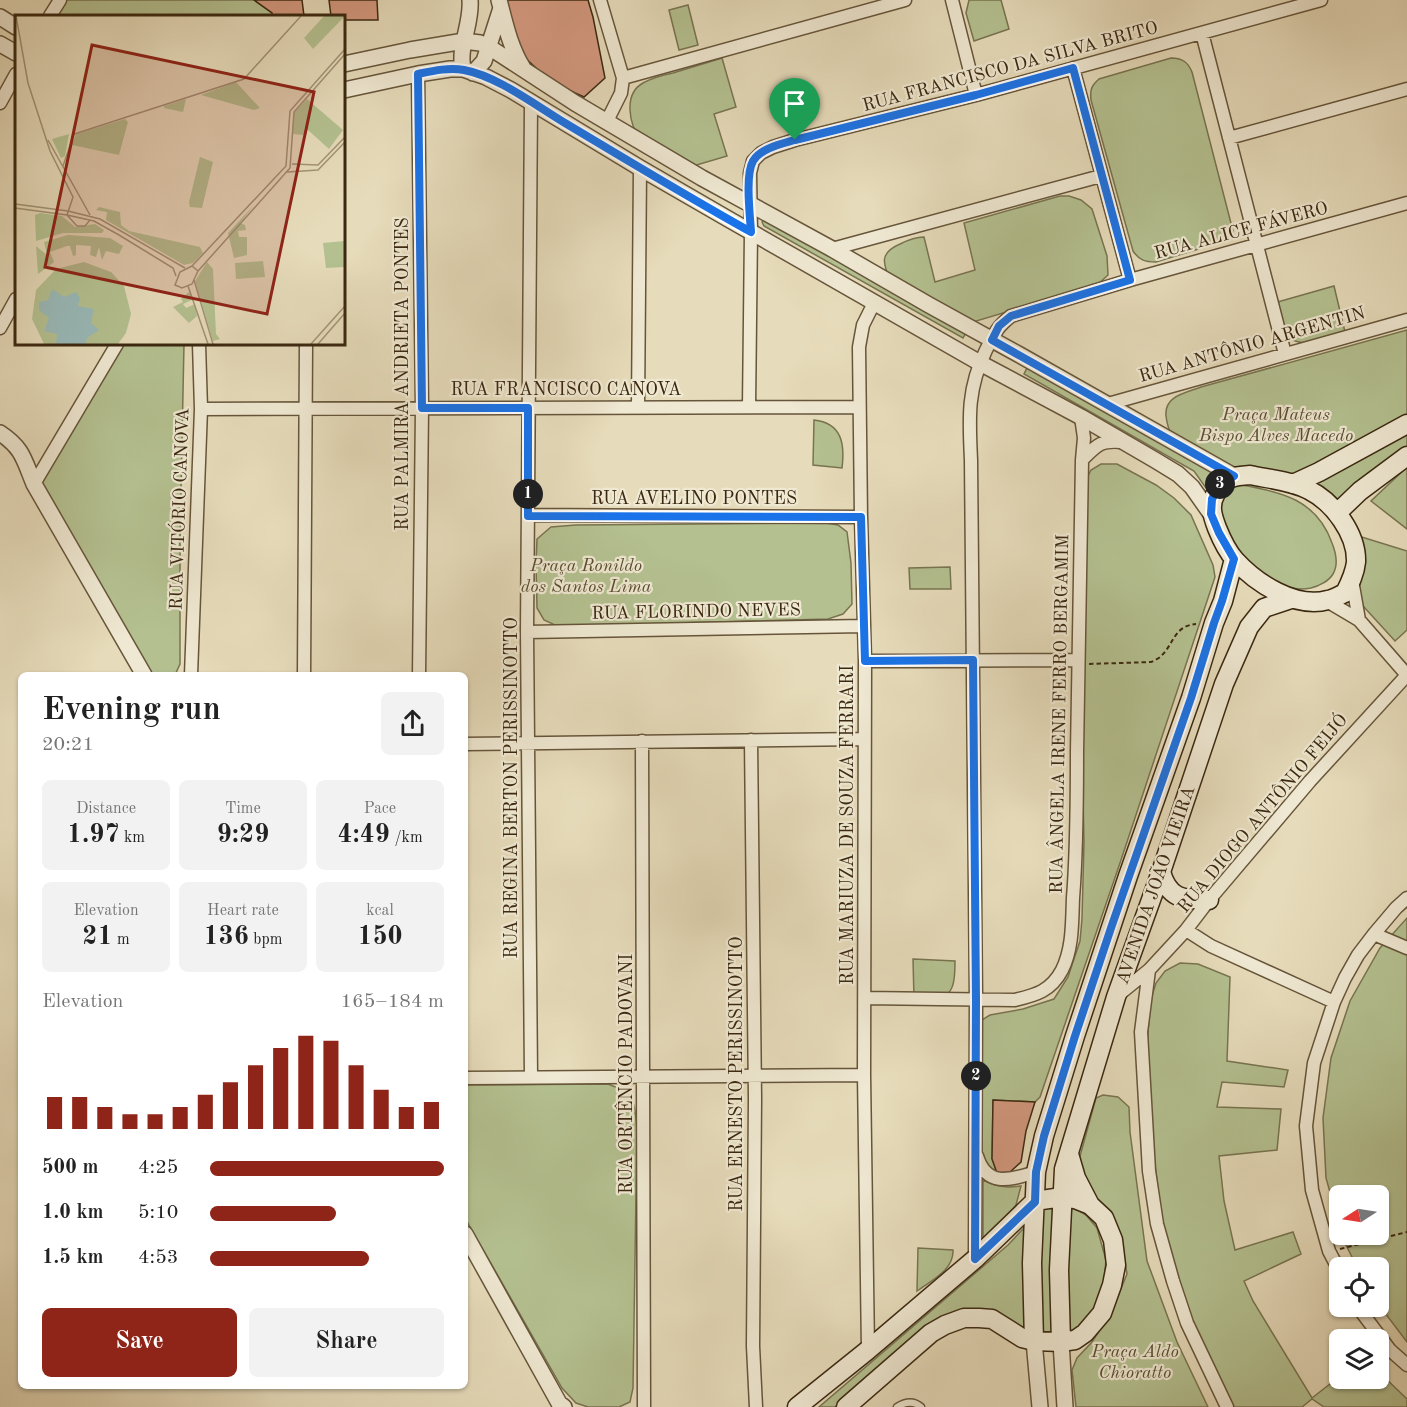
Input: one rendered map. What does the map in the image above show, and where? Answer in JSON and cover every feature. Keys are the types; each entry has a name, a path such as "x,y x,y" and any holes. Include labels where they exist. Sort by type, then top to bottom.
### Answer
{"main road":[{"path":"1293,484 1407,424"},
{"path":"1337,513 1360,490 1407,456"},
{"path":"1211,514 1212,499 1220,484 1234,476 1250,475 1293,484 1319,496 1337,513 1344,524 1356,561 1352,579 1345,593 1328,601"},
{"name":"AVENIDA JOÃO VIEIRA","path":"1211,514 1234,559 1263,584 1291,599 1328,601"},
{"name":"AVENIDA JOÃO VIEIRA","path":"1034,1341 1032,1263 1036,1172 1044,1136 1144,830 1191,698 1234,559"},
{"name":"AVENIDA JOÃO VIEIRA","path":"1061,1342 1059,1270 1064,1169 1116,997 1224,684 1248,627 1264,608 1291,599"},
{"path":"1161,872 1169,889 1180,898 1209,900"},
{"path":"846,1407 931,1333 964,1318 992,1319 1022,1338 1034,1341 1075,1340 1085,1333 1102,1312 1116,1265 1113,1240 1104,1218 1090,1205 1076,1178 1069,1151"},
{"path":"797,1407 975,1259 1035,1202 1062,1197 1090,1205"}],"street":[{"path":"51,15 60,0"},
{"path":"468,71 462,47 471,9 470,0"},
{"path":"600,0 622,78 621,93 607,122"},
{"path":"622,78 905,0"},
{"path":"952,0 976,95"},
{"name":"RUA FRANCISCO DA SILVA BRITO","path":"749,407 750,173 753,161 761,153 795,140 976,95 1202,33 1300,3 1322,0"},
{"path":"468,71 484,61 500,3"},
{"path":"500,3 515,56 525,71"},
{"path":"0,17 15,26"},
{"path":"1202,33 1285,354"},
{"path":"345,64 464,41 489,47 645,145 1234,476"},
{"path":"0,44 15,52"},
{"path":"1073,68 1130,280"},
{"path":"345,90 450,69 468,71 486,77 874,303 1082,417 1178,474 1192,487 1211,514"},
{"name":"RUA PALMIRA ANDRIETA PONTES","path":"418,74 422,408 419,672"},
{"path":"0,103 15,76"},
{"path":"1229,138 1407,89"},
{"name":"RUA REGINA BERTON PERISSINOTTO","path":"531,102 528,408 531,1077"},
{"path":"638,407 640,168"},
{"path":"832,249 1101,177"},
{"name":"RUA ALICE FÁVERO","path":"975,1259 976,1000 969,425 974,377 999,326 1011,316 1130,280 1407,203"},
{"path":"0,328 15,301"},
{"name":"RUA MARIUZA DE SOUZA FERRARI","path":"868,1350 864,1075 865,661 859,347 863,325 874,303"},
{"name":"RUA ANTÔNIO ARGENTIN","path":"1108,404 1407,320"},
{"path":"34,484 116,345"},
{"name":"RUA VITÓRIO CANOVA","path":"191,672 201,409 199,345"},
{"path":"304,672 306,345"},
{"name":"RUA FRANCISCO CANOVA","path":"201,409 859,407"},
{"name":"RUA ÂNGELA IRENE FERRO BERGAMIM","path":"976,1000 1014,1000 1037,995 1056,980 1063,968 1071,941 1077,841 1078,663 1084,438 1082,417"},
{"path":"0,433 21,450 34,484 142,672"},
{"path":"1082,460 1097,445 1111,441 1122,442"},
{"name":"RUA AVELINO PONTES","path":"528,516 861,517"},
{"path":"1352,579 1359,620"},
{"path":"1328,601 1359,620 1407,675"},
{"name":"RUA FLORINDO NEVES","path":"528,632 864,626"},
{"path":"865,661 973,660 1078,663"},
{"name":"RUA DIOGO ANTÔNIO FEIJÓ","path":"1116,997 1149,970 1186,930 1310,781 1407,675"},
{"path":"468,744 864,739"},
{"name":"RUA ERNESTO PERISSINOTTO","path":"751,740 755,1075 753,1346 756,1407"},
{"name":"RUA ORTÊNCIO PADOVANI","path":"642,741 645,1407"},
{"path":"1332,1257 1311,1190 1306,1126 1314,1063 1334,1002 1354,963 1374,934 1407,898"},
{"path":"1186,930 1211,946 1334,1002"},
{"path":"1374,934 1407,948"},
{"path":"1149,970 1140,1032 1149,1171 1157,1224 1186,1323 1227,1407"},
{"path":"865,998 976,1000"},
{"path":"468,1078 864,1075"},
{"path":"976,1152 984,1171 989,1176 1000,1180 1036,1172"},
{"path":"468,1239 564,1407"},
{"path":"1365,1317 1390,1350 1407,1365"},
{"name":"AVENIDA JOÃO VIEIRA","path":"1034,1341 1040,1407"},
{"name":"AVENIDA JOÃO VIEIRA","path":"1061,1342 1065,1407"}],"lane":[{"path":"897,1407 909,1401 921,1407"}],"path":[{"path":"1078,663 1151,662 1160,658 1177,632 1192,624 1214,623"},
{"path":"1329,1251 1407,1232"}],"green space":[{"path":"64,0 254,0 273,15 55,15"},
{"path":"969,0 1001,0 1009,29 974,41 966,13"},
{"path":"688,5 698,45 679,50 669,10"},
{"path":"722,58 736,107 714,114 727,156 690,167 641,140 633,126 630,110 630,102 637,88 654,78"},
{"path":"1171,58 1184,61 1192,72 1233,231 1231,236 1218,243 1156,262 1149,262 1138,257 1133,251 1091,100 1091,91 1099,79"},
{"path":"1060,196 1081,200 1092,209 1107,256 1108,275 1097,285 973,322 890,281 885,259 893,247 924,237 935,282 975,270 964,223"},
{"path":"765,218 967,331 963,338 764,226 762,222"},
{"path":"1334,286 1345,332 1329,339 1310,343 1293,340 1286,335 1274,303"},
{"name":"Praça Mateus Bispo Alves Macedo","path":"1407,330 1407,416 1296,478 1240,472 1172,435 1166,409 1177,396 1201,387"},
{"path":"122,345 184,345 180,664 176,672 144,672 37,490"},
{"path":"1028,366 1217,475 1206,488 1194,471 1024,374"},
{"path":"814,420 831,425 840,436 843,451 842,468 813,465"},
{"path":"1407,429 1407,450 1340,501 1310,481"},
{"path":"1101,464 1117,464 1156,485 1174,498 1191,515 1213,565 1215,577 1040,1097 1035,1102 993,1100 992,1159 997,1173 981,1170 977,1023 990,1015 1023,1009 1054,999 1068,977 1080,941 1084,842 1082,751 1086,480 1091,470"},
{"path":"1407,467 1407,529 1371,501"},
{"path":"1242,485 1271,491 1296,500 1317,517 1325,528 1336,555 1336,566 1329,579 1311,588 1284,586 1261,572 1234,548 1217,515 1225,489"},
{"name":"Praça Ronildo dos Santos Lima","path":"826,523 838,525 847,532 851,563 852,604 843,614 828,619 557,626 544,620 537,608 537,539 551,527"},
{"path":"1352,534 1407,551 1407,630 1395,641 1360,600"},
{"path":"950,567 951,589 910,589 909,568"},
{"path":"1407,918 1407,1342 1388,1317 1389,1257 1352,1257 1346,1245 1389,1245 1389,1185 1329,1185 1329,1189 1326,1178 1323,1118 1331,1058 1350,1001 1380,948"},
{"path":"913,959 955,961 953,983 947,994 942,997 914,999"},
{"path":"1180,963 1198,964 1230,977 1227,1061 1288,1070 1284,1087 1222,1082 1217,1107 1281,1109 1277,1150 1219,1156 1224,1201 1235,1250 1293,1232 1301,1254 1244,1281 1253,1301 1312,1398 1329,1385 1329,1389 1389,1389 1389,1382 1407,1399 1407,1407 1324,1407 1312,1399 1302,1407 1234,1407 1214,1373 1184,1310 1163,1230 1154,1156 1147,1050 1150,1002 1156,983 1165,971"},
{"path":"608,1084 624,1091 632,1100 637,1128 633,1388 630,1402 619,1407 588,1407 576,1403 562,1388 468,1223 468,1085"},
{"name":"Praça Aldo Chioratto","path":"1103,1095 1118,1097 1129,1107 1130,1132 1147,1261 1177,1342 1208,1407 1076,1407 1072,1370 1077,1358 1092,1342 1111,1313 1127,1274 1121,1238 1108,1210 1096,1198 1081,1169 1080,1156 1096,1098"},
{"path":"983,1180 1002,1186 1021,1186 1016,1205 995,1232 983,1241"},
{"path":"1058,1204 1055,1332 1043,1335 1040,1290 1042,1207"},
{"path":"1071,1206 1086,1215 1097,1228 1106,1260 1103,1290 1091,1317 1076,1330 1065,1331 1065,1275"},
{"path":"1023,1229 1027,1232 1028,1328 1024,1331 976,1310 853,1391 835,1407 819,1407 1008,1245"},
{"path":"918,1248 953,1250 946,1269 917,1291"}],"building":[{"path":"254,0 302,0 304,15 272,15"},
{"path":"329,0 377,0 378,20 345,20 345,15 331,15"},
{"path":"506,0 588,0 605,78 584,97 551,82 521,54"},
{"path":"993,1100 1035,1102 1026,1131 1021,1162 1010,1172 997,1173 992,1159"}],"route":[{"path":"1073,68 1130,280 1011,316 999,326 992,340 1234,476 1220,484 1212,499 1211,514 1234,559 1191,698 1111,928 1044,1136 1036,1172 1035,1202 975,1259 976,1000 973,660 865,661 861,517 528,516 528,408 422,408 418,74 463,69 486,77 751,232 749,188 753,161 772,147 795,140 976,95 1073,68"}]}
